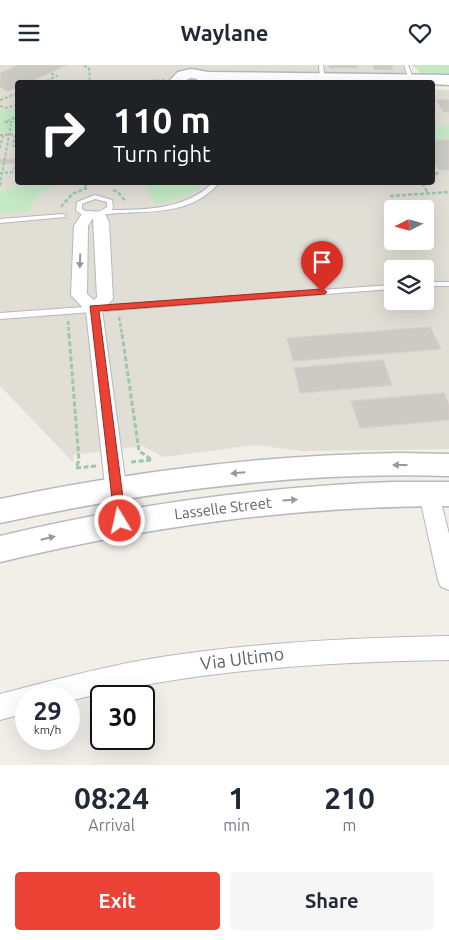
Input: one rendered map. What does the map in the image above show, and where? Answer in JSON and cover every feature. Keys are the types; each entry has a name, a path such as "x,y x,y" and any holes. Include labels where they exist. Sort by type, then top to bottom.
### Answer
{"main road":[{"path":"178,80 178,78 187,74 205,79 322,72 403,80"},
{"path":"435,80 449,80"},
{"path":"435,87 449,87"},
{"path":"0,511 72,495 166,479 277,469 356,465 449,465"},
{"name":"Lasselle Street","path":"0,549 120,521 281,501 442,489"}],"street":[{"path":"94,309 106,299 102,222 98,214 81,226 79,295 94,309 120,521"},
{"path":"442,489 449,580"},
{"name":"Via Ultimo","path":"80,686 144,672 217,660 358,649 449,648"},
{"path":"0,707 15,702"}],"lane":[{"path":"406,65 413,80"},
{"path":"98,214 138,212 175,206 203,194 214,185"},
{"path":"0,221 63,216"},
{"path":"434,285 449,284"},
{"path":"0,316 384,288"}],"path":[{"path":"84,66 89,68 90,80"},
{"path":"48,80 56,76 50,73"},
{"path":"152,80 166,80"},
{"path":"0,101 15,94"},
{"path":"0,106 15,105"},
{"path":"15,119 10,118 5,121 11,124 15,122"},
{"path":"0,186 11,124"},
{"path":"0,148 1,135 15,135"},
{"path":"1,173 15,172"},
{"path":"423,185 428,193"},
{"path":"390,196 449,192"}],"shaded area":[{"path":"0,65 406,65 410,80 15,80 15,185 435,185 435,90 449,90 449,449 303,451 255,445 164,457 143,446 73,455 74,463 0,386"}],"green space":[{"path":"412,65 449,65 449,76 424,76"},
{"path":"15,109 15,131 0,132 0,111"},
{"path":"449,125 449,140 435,141 435,126"},
{"path":"56,185 37,196 29,211 0,213 0,191 22,186"},
{"path":"141,185 203,185 187,196 156,205 144,186"}],"building":[{"path":"18,65 67,65 34,80 15,80 15,88 8,91 0,87 0,73"},
{"path":"329,65 357,65 358,68 329,68"},
{"path":"373,65 391,65 393,70 374,69"},
{"path":"436,100 449,100 449,112 444,112"},
{"path":"449,140 449,170 439,170 435,165 435,141"},
{"path":"0,159 15,159 14,163 0,164"},
{"path":"430,327 441,349 293,361 287,338"},
{"path":"383,360 392,385 300,393 294,368"},
{"path":"444,393 449,405 449,420 360,428 351,401"}],"route":[{"path":"120,521 101,386 94,309 322,292"}]}
